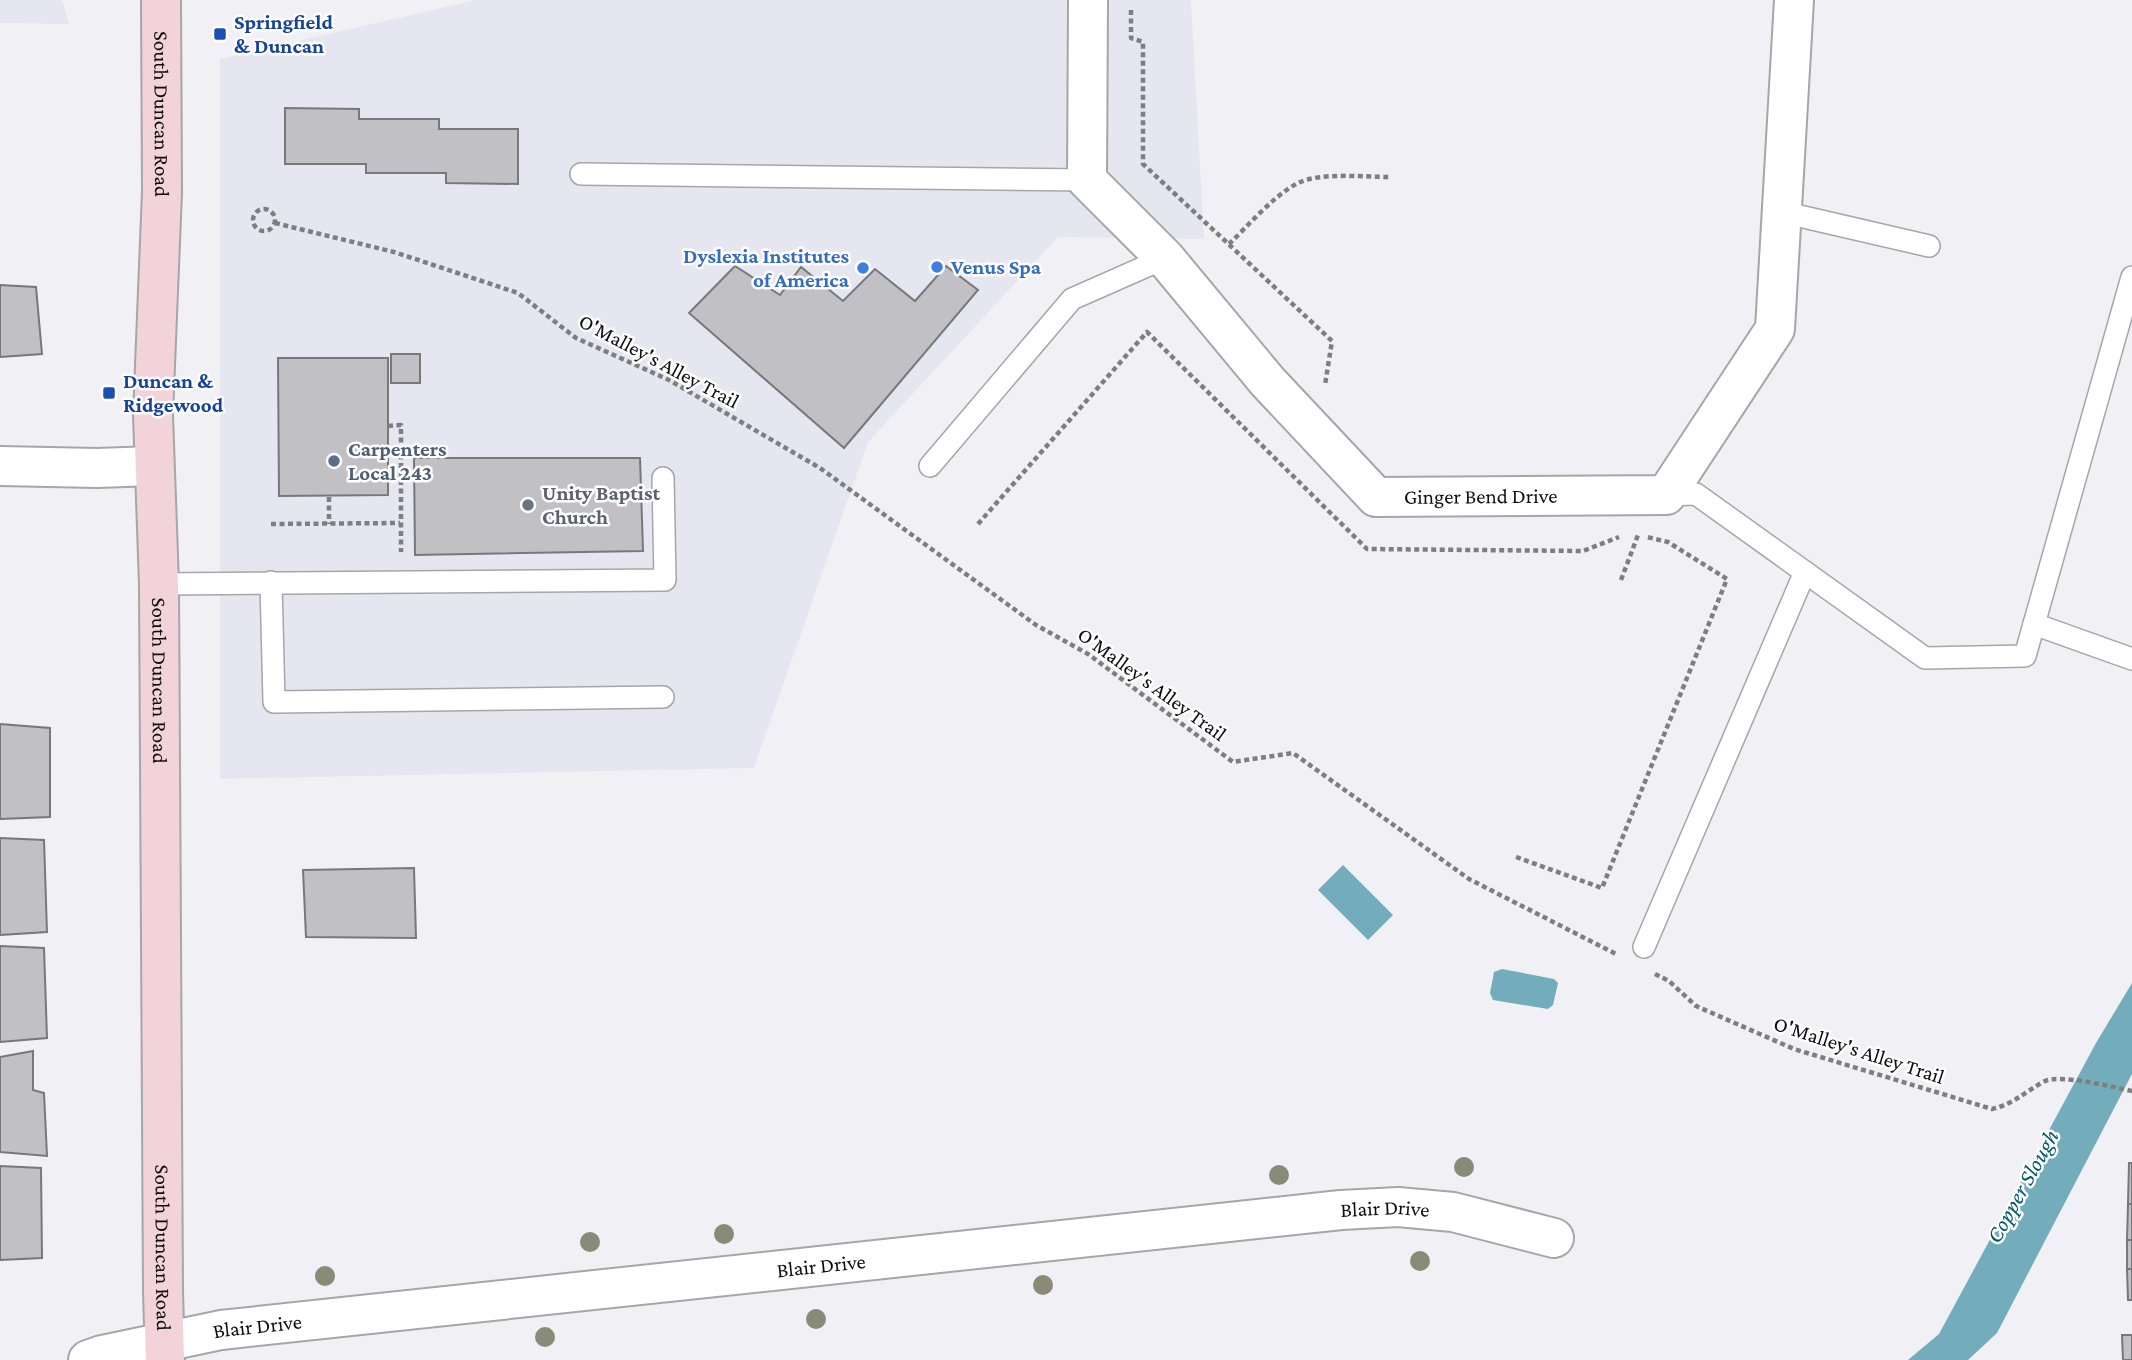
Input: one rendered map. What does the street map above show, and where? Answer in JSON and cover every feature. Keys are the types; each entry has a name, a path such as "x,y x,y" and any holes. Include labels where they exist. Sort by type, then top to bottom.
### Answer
{"main road":[{"name":"South Duncan Road","path":"160,0 162,192 153,415 159,584 165,1351"}],"street":[{"path":"1087,180 1088,0"},
{"path":"1666,495 1775,329 1794,0"},
{"name":"Ginger Bend Drive","path":"1087,180 1165,258 1268,382 1376,497 1666,495"},
{"path":"0,466 154,466"},
{"name":"Blair Drive","path":"88,1360 165,1351 235,1328 1341,1210 1398,1206 1453,1212 1554,1238"}],"lane":[{"path":"581,174 1087,180"},
{"path":"1782,212 1929,246"},
{"path":"930,466 1072,299 1165,258"},
{"path":"1666,495 1696,494 1925,658 2025,656 2132,278"},
{"path":"159,584 665,580 663,478"},
{"path":"1644,947 1805,572"},
{"path":"271,582 274,702 663,697"},
{"path":"2034,624 2132,659"}],"path":[{"path":"1131,10 1131,38 1143,42 1143,164 1332,341 1324,384 1332,393"},
{"path":"1228,244 1280,195 1299,182 1325,177 1389,177"},
{"name":"O'Malley's Alley Trail","path":"262,209 268,209 275,217 275,223 267,230 261,230 256,227 254,216 262,209"},
{"name":"O'Malley's Alley Trail","path":"275,223 394,252 518,293 576,338 669,380 820,468 1036,625 1088,654 1233,762 1293,753 1469,879 1622,957"},
{"path":"978,524 1147,332 1367,549 1583,551 1630,532 1668,542 1727,579 1602,888 1516,856"},
{"path":"388,426 401,425 402,560"},
{"path":"329,497 329,524"},
{"path":"271,524 400,523"},
{"name":"O'Malley's Alley Trail","path":"1645,969 1669,981 1696,1006 1794,1049 1992,1109 2007,1105 2048,1080 2061,1078 2132,1091"}],"shaded area":[{"path":"0,0 62,0 69,24 0,23"},
{"path":"476,0 1191,0 1204,239 1058,237 868,442 754,768 220,779 220,59"}],"water":[{"path":"1343,865 1393,915 1368,940 1318,890"},
{"path":"1502,969 1554,979 1558,983 1553,1005 1548,1009 1493,1000 1490,993 1494,972"},
{"name":"Copper Slough","path":"2132,983 2132,1074 1997,1333 1968,1360 1908,1360 1939,1334 2096,1043"}],"building":[{"path":"285,108 359,109 359,119 439,119 439,129 518,129 518,184 446,183 446,173 366,173 366,164 285,164"},
{"path":"735,266 780,295 801,267 843,301 875,269 915,301 946,266 978,290 844,448 689,313"},
{"path":"0,285 36,287 42,354 0,357"},
{"path":"391,354 420,354 420,383 391,383"},
{"name":"Carpenters Local 243","path":"278,358 388,358 388,495 279,496"},
{"name":"Unity Baptist Church","path":"414,458 640,458 643,551 415,555"},
{"path":"0,724 50,728 50,817 0,819"},
{"path":"0,838 44,840 47,932 0,935"},
{"path":"414,868 416,938 306,937 303,870"},
{"path":"0,946 44,948 47,1038 0,1042"},
{"path":"33,1051 33,1090 44,1093 47,1156 0,1152 0,1057"},
{"path":"2129,1163 2132,1163 2132,1204 2128,1204"},
{"path":"0,1166 41,1168 42,1258 0,1260"},
{"path":"2128,1204 2132,1204 2132,1240 2127,1240"},
{"path":"2127,1240 2132,1240 2132,1269 2127,1269"},
{"path":"2127,1269 2132,1269 2132,1300 2128,1300"},
{"path":"2122,1335 2132,1335 2132,1360 2123,1360"}],"place":[{"name":"Springfield & Duncan","path":"220,34"},
{"name":"Venus Spa","path":"937,267"},
{"name":"Dyslexia Institutes of America","path":"863,268"},
{"name":"Duncan & Ridgewood","path":"109,393"},
{"name":"Carpenters Local 243","path":"334,461"},
{"name":"Unity Baptist Church","path":"528,505"}]}
